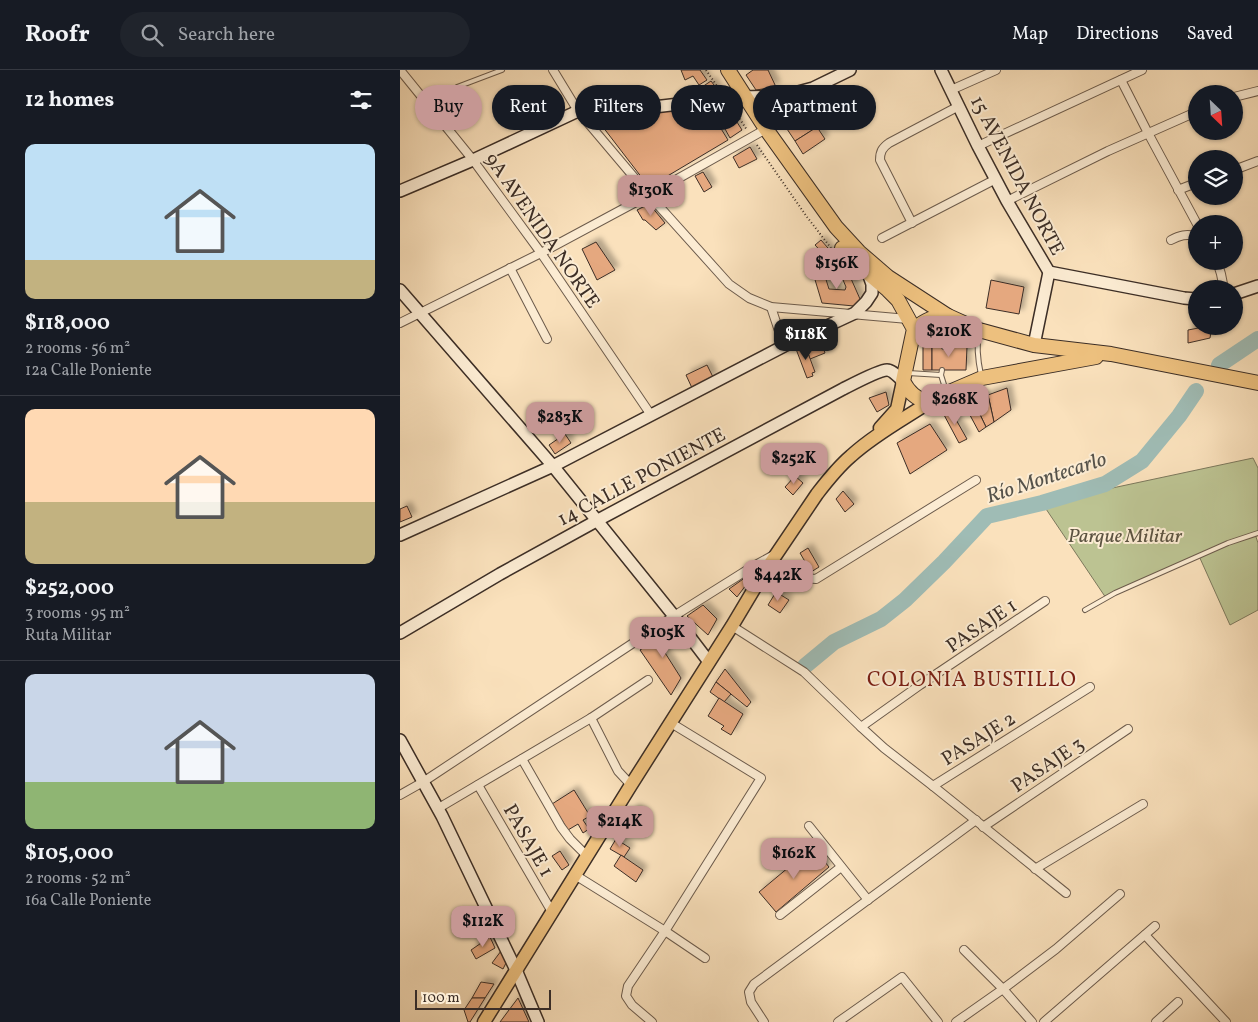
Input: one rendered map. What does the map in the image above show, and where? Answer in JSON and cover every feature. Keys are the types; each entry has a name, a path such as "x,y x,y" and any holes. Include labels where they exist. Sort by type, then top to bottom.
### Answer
{"highway":[{"path":"719,70 729,85"},
{"path":"728,70 733,85"},
{"path":"743,107 759,133 841,248 898,300 912,324 904,377 912,394 917,399 928,403 982,378 1111,354"},
{"path":"759,133 846,239 868,261 888,277 978,337 1111,354 1258,383"},
{"path":"912,324 934,317 948,316"},
{"path":"1029,369 1034,345"}],"main road":[{"path":"868,442 897,409 904,377"},
{"path":"484,1022 763,574 826,482 849,457 868,442 928,403"}],"street":[{"name":"9A AVENIDA NORTE","path":"400,70 473,160 542,253 651,415"},
{"path":"553,70 575,106"},
{"path":"743,97 783,96 812,88 850,70"},
{"name":"15 AVENIDA NORTE","path":"941,70 1007,201 1049,272"},
{"path":"951,90 996,70"},
{"path":"978,146 1142,70"},
{"path":"1121,80 1192,215"},
{"path":"1243,95 1258,91"},
{"path":"912,222 880,160 880,153 889,143 959,106"},
{"path":"400,191 473,160 575,112"},
{"path":"1007,201 1108,151 1188,116"},
{"path":"594,130 728,284 750,298 771,307 854,313 912,324"},
{"path":"400,323 542,253 650,195 759,133"},
{"path":"1243,167 1258,161"},
{"path":"882,238 996,179"},
{"path":"1178,190 1188,186"},
{"path":"1171,240 1180,235 1188,235"},
{"path":"510,268 547,339"},
{"path":"1034,345 1049,272 1188,298"},
{"path":"400,535 553,466 784,346 854,313 866,302 872,293 872,284 868,273"},
{"path":"1243,291 1258,286"},
{"path":"400,290 598,520 709,662"},
{"path":"771,307 784,346"},
{"name":"14 CALLE PONIENTE","path":"400,633 500,574 598,520 852,385 887,370 904,377"},
{"path":"763,574 816,579 976,480"},
{"path":"400,796 674,616 777,553"},
{"name":"PASAJE 1","path":"861,727 1045,601"},
{"path":"732,626 804,672 884,748 1066,893"},
{"path":"437,809 591,718 648,680"},
{"name":"PASAJE 2","path":"933,786 1090,687"},
{"path":"591,718 618,771 631,785"},
{"path":"652,1022 632,1005 626,996 628,986 665,931 761,778 671,724"},
{"name":"PASAJE 3","path":"983,827 1128,729"},
{"path":"400,740 437,809 516,970 538,1022"},
{"path":"522,758 561,827 587,856"},
{"name":"PASAJE 1","path":"478,785 552,912"},
{"path":"1036,869 1144,804"},
{"path":"764,1022 751,1002 749,992 754,984 976,820"},
{"path":"809,826 868,900"},
{"path":"780,915 841,867"},
{"path":"576,875 705,958"},
{"path":"956,1022 1056,949 1120,894"},
{"path":"1044,1022 1155,926"},
{"path":"1145,934 1226,1022"},
{"path":"964,950 1003,989 1032,1022"},
{"path":"838,1022 902,977 938,1022"},
{"path":"1156,1022 1178,1002"}],"lane":[{"path":"462,85 502,70"},
{"path":"944,347 948,316"},
{"path":"944,340 978,337 978,365 982,378"},
{"path":"942,370 941,375 947,393"},
{"path":"904,377 941,375"},
{"path":"1085,610 1115,593 1228,543 1258,533"}],"path":[{"path":"706,70 723,85"},
{"path":"743,107 807,217 836,254"}],"green space":[{"name":"Parque Militar","path":"1253,458 1258,468 1258,533 1255,534 1258,543 1258,610 1230,625 1199,556 1106,598 1042,503"}],"building":[{"path":"681,70 700,70 707,80 699,85 693,76 685,80"},
{"path":"753,70 768,70 775,85 753,86 746,75"},
{"path":"711,81 714,85 705,85"},
{"path":"671,110 671,130 722,130 728,140 649,187 605,130 661,130 661,111"},
{"path":"726,130 742,130 730,138"},
{"path":"788,130 812,130 795,141"},
{"path":"812,130 819,130 825,139 803,154 795,141"},
{"path":"750,147 757,159 739,168 733,157"},
{"path":"703,172 712,187 704,192 695,176"},
{"path":"647,205 651,206 665,223 656,230 643,220 637,210"},
{"path":"821,240 834,255 829,260 815,245"},
{"path":"596,242 615,270 597,280 582,249"},
{"path":"845,265 860,299 854,306 822,303 813,273 823,270 829,289 845,290 846,287 838,268"},
{"path":"991,280 1024,287 1019,314 986,308"},
{"path":"1188,335 1210,335 1210,338 1188,343"},
{"path":"820,339 825,353 810,359 805,345"},
{"path":"805,345 815,372 812,373 813,376 807,378 796,349"},
{"path":"923,346 932,347 932,370 923,370"},
{"path":"932,347 967,347 966,370 932,370"},
{"path":"707,365 713,377 692,388 686,375"},
{"path":"1007,388 1011,410 994,422 988,395"},
{"path":"886,392 889,405 877,412 869,398"},
{"path":"988,395 994,422 986,427 973,400"},
{"path":"973,400 986,427 979,432 964,404"},
{"path":"950,409 967,439 959,443 943,413"},
{"path":"930,424 947,450 910,474 897,443"},
{"path":"565,434 571,443 555,454 549,445"},
{"path":"795,476 803,483 793,495 785,487"},
{"path":"843,491 854,504 845,512 836,499"},
{"path":"407,506 412,517 400,522 400,509"},
{"path":"808,548 819,567 811,572 800,553"},
{"path":"746,577 749,581 737,597 729,589"},
{"path":"776,592 789,600 780,613 768,605"},
{"path":"703,605 717,619 708,635 687,616"},
{"path":"675,626 682,634 662,648 681,678 671,695 640,650"},
{"path":"725,669 751,702 747,707 716,682"},
{"path":"716,682 731,694 724,702 710,692"},
{"path":"719,698 743,714 731,735 721,729 724,726 708,716"},
{"path":"574,790 590,816 583,820 589,829 583,833 578,824 568,830 552,804"},
{"path":"634,808 642,812 637,820 630,816"},
{"path":"616,839 630,848 624,857 610,849"},
{"path":"813,847 829,867 776,912 759,892"},
{"path":"560,851 569,865 562,870 552,856"},
{"path":"621,855 643,870 636,882 614,866"},
{"path":"490,937 495,948 476,959 471,950"},
{"path":"501,951 507,961 503,969 492,963"},
{"path":"481,982 494,984 485,998 472,998"},
{"path":"472,998 485,998 470,1022 468,1022 464,1010"},
{"path":"518,998 529,1022 500,1022"}],"waterway":[{"name":"Río Montecarlo","path":"1219,365 1258,339"},
{"name":"Río Montecarlo","path":"805,666 834,642 881,619 905,600 987,516 1042,503 1105,484 1142,461 1179,416 1196,391"}],"district":[{"name":"COLONIA BUSTILLO","path":"972,679"}]}
